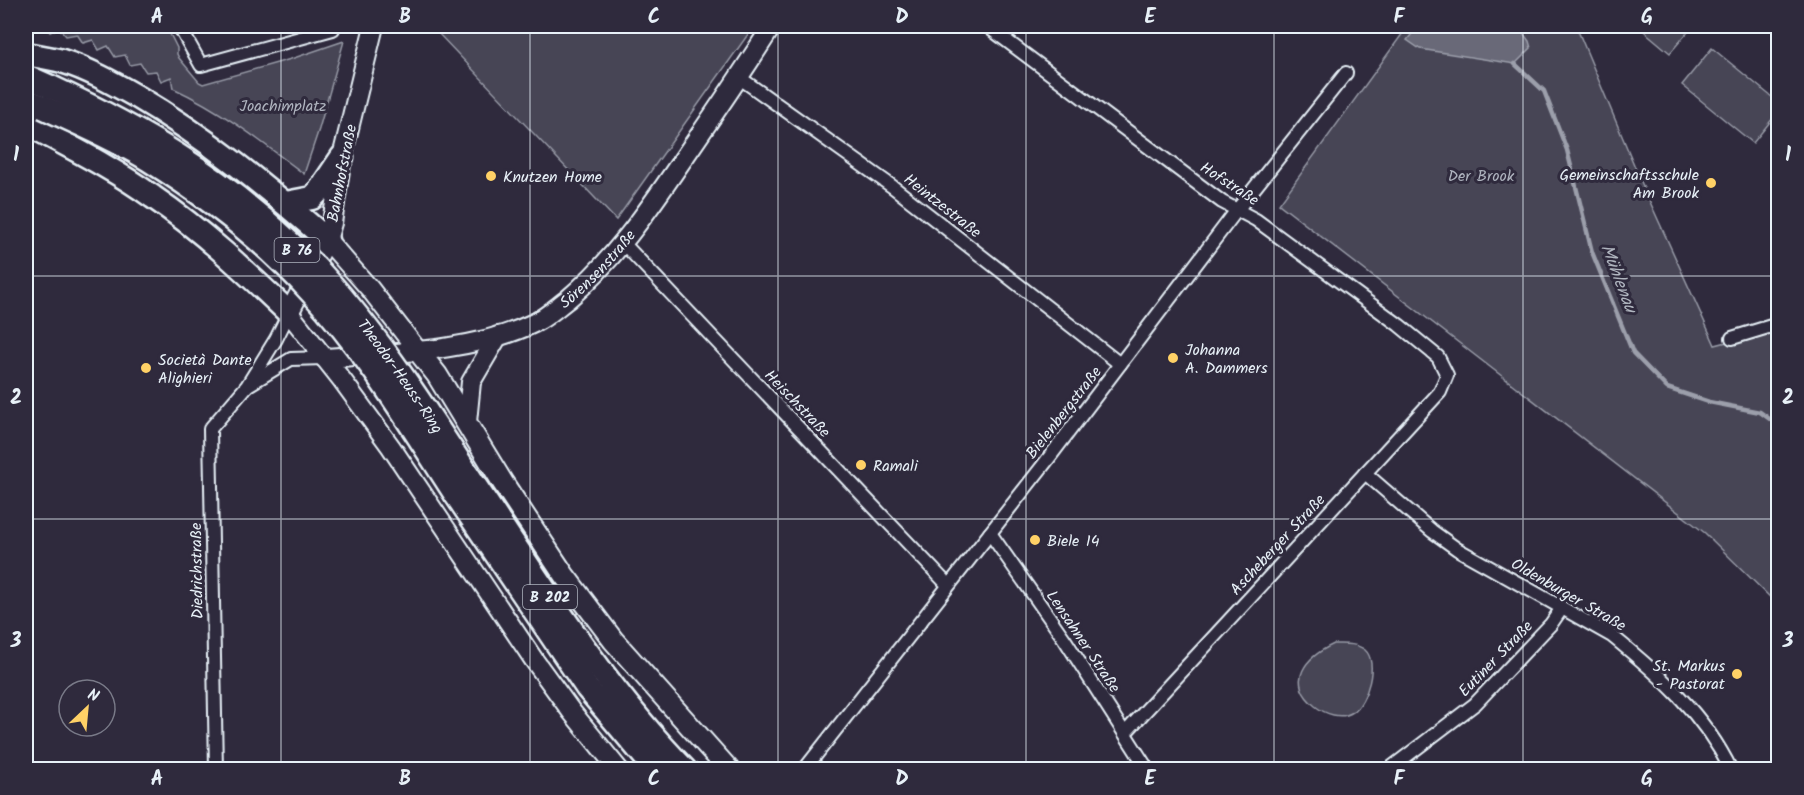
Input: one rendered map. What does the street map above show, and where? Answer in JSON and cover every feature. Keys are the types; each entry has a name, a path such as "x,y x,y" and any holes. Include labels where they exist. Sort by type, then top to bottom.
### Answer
{"highway":[{"name":"B 76","path":"26,54 63,61 110,81 180,123 286,203 327,240"},
{"name":"Theodor-Heuss-Ring","path":"26,76 40,98 105,113 158,142 214,179 266,220 320,272 367,328 413,390 465,490 586,688 656,770"},
{"path":"26,123 153,196 226,253 290,313"},
{"path":"286,203 312,198 342,157"},
{"name":"Theodor-Heuss-Ring","path":"465,490 551,598 609,681 660,744 685,770"}],"main road":[{"name":"Bahnhofstraße","path":"290,313 327,240 332,223 342,157 374,26"},
{"name":"Sörensenstraße","path":"324,358 446,347 498,336 546,317 587,283 623,243 740,78 772,26"},
{"name":"Theodor-Heuss-Ring","path":"327,240 370,289 418,351"},
{"path":"290,313 391,447 534,660 571,711 619,770"},
{"path":"467,422 471,382 498,336"},
{"path":"418,351 437,375 503,483 571,584 614,640 729,770"}],"street":[{"path":"179,26 201,65 333,28"},
{"name":"Hofstraße","path":"987,26 1222,202 1256,220 1399,325 1438,357 1447,375"},
{"name":"Bielenbergstraße","path":"804,770 1237,210 1346,73"},
{"name":"Heintzestraße","path":"740,78 892,187 1120,364"},
{"name":"Heischstraße","path":"623,243 948,585"},
{"name":"Diedrichstraße","path":"216,770 210,429 247,386 290,313"},
{"path":"1732,339 1779,324"},
{"name":"Diedrichstraße","path":"247,386 291,359 324,358"},
{"name":"Ascheberger Straße","path":"1125,733 1440,392 1447,375"},
{"name":"Oldenburger Straße","path":"1365,473 1432,531 1457,549 1612,636 1668,683 1691,707 1725,756 1731,770"},
{"name":"Lensahner Straße","path":"990,532 1065,639 1148,770"},
{"name":"Eutiner Straße","path":"1388,770 1475,705 1551,624 1563,608"}],"green space":[{"name":"Joachimplatz","path":"45,26 166,26 177,48 179,58 203,84 344,41 304,174 224,116 173,88 171,77 161,81 156,71 146,72 140,63 130,65 125,55 115,57 108,46 99,50 93,40 83,43 77,34 66,36 59,28 50,32"},
{"path":"441,26 754,26 616,220 437,32"},
{"name":"Der Brook","path":"1408,26 1576,26 1645,191 1715,345 1778,329 1778,605 1705,533 1279,204"},
{"path":"1638,26 1693,26 1670,53"},
{"path":"1712,48 1778,102 1778,112 1753,143 1682,85"},
{"path":"1334,644 1350,644 1362,648 1369,656 1371,663 1370,682 1363,700 1353,712 1343,716 1328,714 1319,709 1306,697 1301,688 1300,679 1308,663 1324,649"}],"water":[{"path":"1418,26 1518,26 1529,41 1531,48 1515,64 1420,49 1407,40"}],"waterway":[{"name":"Mühlenau","path":"1515,64 1544,91 1567,150 1592,252 1633,353 1667,388 1709,402 1760,412 1778,425"}],"place":[{"name":"Knutzen Home","path":"491,176"},
{"name":"Gemeinschaftsschule Am Brook","path":"1711,183"},
{"name":"Johanna A. Dammers","path":"1173,358"},
{"name":"Società Dante Alighieri","path":"146,368"},
{"name":"Ramali","path":"861,465"},
{"name":"Biele 14","path":"1035,540"},
{"name":"St. Markus - Pastorat","path":"1737,674"}]}
